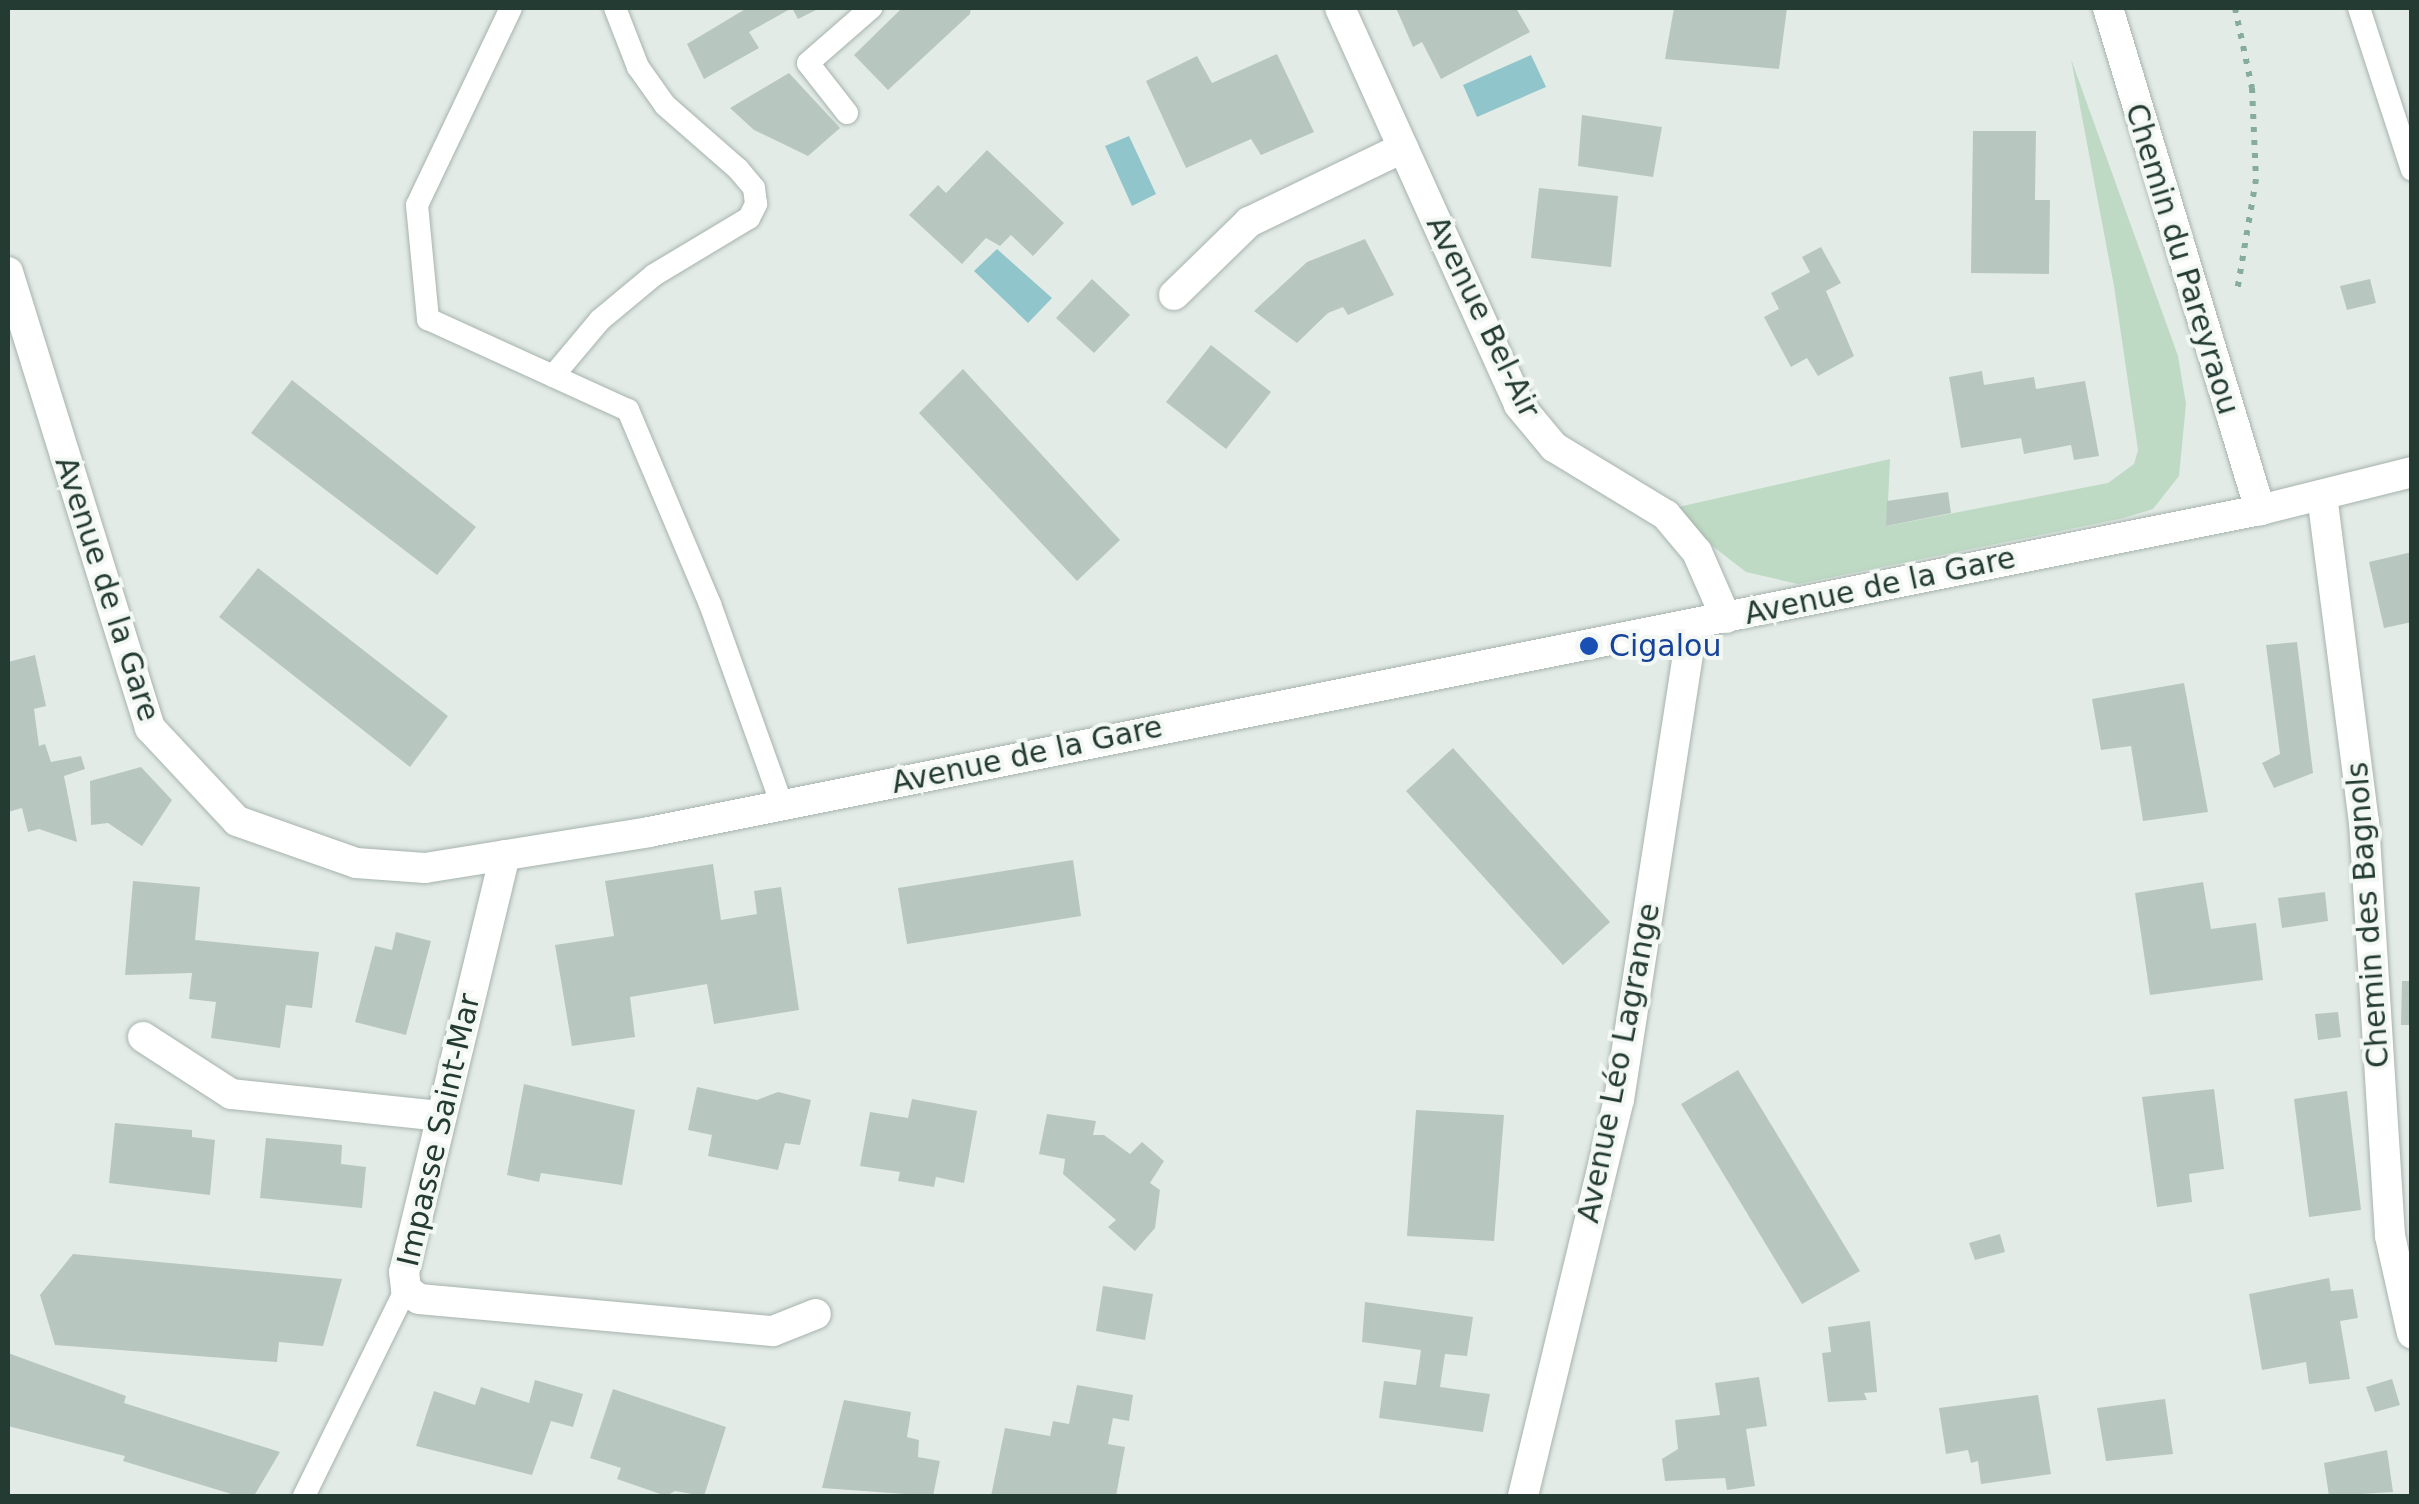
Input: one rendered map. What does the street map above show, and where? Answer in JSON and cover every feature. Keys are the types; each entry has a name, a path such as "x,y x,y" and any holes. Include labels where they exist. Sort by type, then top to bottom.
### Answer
{"street":[{"name":"Avenue Bel-Air","path":"1340,8 1519,404 1554,447 1666,515 1697,552 1726,618"},
{"name":"Chemin du Pareyraou","path":"2108,8 2260,510"},
{"path":"1174,296 1250,222 1404,148"},
{"name":"Avenue de la Gare","path":"8,272 150,728 190,775 237,820 356,863 425,868 782,805 2260,510 2412,472"},
{"name":"Chemin des Bagnols","path":"2322,496 2364,822 2390,1236 2412,1334"},
{"name":"Avenue Léo Lagrange","path":"1523,1496 1618,1100 1692,626"},
{"name":"Impasse Saint-Mar","path":"505,855 404,1272 406,1288 419,1299 773,1331 816,1314"},
{"path":"143,1037 232,1094 441,1116"}],"lane":[{"path":"511,8 418,206 428,319 628,410 640,426 782,805"},
{"path":"553,376 600,320 654,275 748,218 756,204 754,188 738,170 665,106 638,67 615,8"},
{"path":"847,113 808,63 871,8"},
{"path":"2359,8 2412,170"},
{"path":"304,1496 406,1288"}],"path":[{"path":"2235,8 2252,88 2256,178 2235,300"}],"green space":[{"path":"2071,59 2178,356 2186,404 2179,476 2153,509 2124,518 1798,584 1746,572 1676,518 1674,508 1890,459 1887,526 2108,483 2134,464 2138,450 2114,286"}],"water":[{"path":"1531,55 1546,87 1477,117 1463,85"},
{"path":"1129,136 1156,194 1132,206 1105,146"},
{"path":"997,249 1052,298 1028,323 974,271"}],"building":[{"path":"747,8 792,8 749,32 759,48 704,79 687,44"},
{"path":"792,8 820,8 798,19"},
{"path":"902,8 971,8 970,14 888,90 854,55"},
{"path":"1396,8 1516,8 1530,32 1441,79 1422,42 1413,47"},
{"path":"1674,8 1787,8 1779,69 1665,59"},
{"path":"1277,54 1314,132 1261,155 1251,139 1186,168 1146,81 1197,56 1212,83"},
{"path":"789,73 840,128 808,156 754,130 730,108"},
{"path":"1582,115 1662,127 1653,177 1578,166"},
{"path":"1973,131 2036,131 2035,200 2050,200 2049,274 1971,273"},
{"path":"987,150 1064,223 1033,256 1011,235 1000,246 986,238 962,264 909,215 938,185 946,193"},
{"path":"1539,188 1618,196 1611,267 1531,258"},
{"path":"1365,239 1394,295 1348,315 1343,307 1328,313 1297,343 1254,311 1307,262"},
{"path":"1821,247 1841,283 1826,291 1854,356 1818,376 1807,358 1791,367 1764,317 1779,309 1771,293 1810,272 1802,257"},
{"path":"1092,279 1130,315 1094,353 1056,318"},
{"path":"2370,279 2376,303 2347,310 2340,286"},
{"path":"1211,345 1271,392 1226,449 1166,402"},
{"path":"963,369 1120,540 1077,581 919,413"},
{"path":"1982,371 1984,385 2034,377 2036,389 2085,381 2099,456 2074,460 2071,445 2024,454 2021,438 1961,448 1949,377"},
{"path":"292,380 476,527 437,575 251,433"},
{"path":"1948,492 1951,513 1886,526 1887,501"},
{"path":"2412,552 2412,622 2384,628 2369,562"},
{"path":"258,568 448,716 410,767 219,617"},
{"path":"2297,642 2313,773 2274,788 2262,763 2280,754 2266,645"},
{"path":"35,655 46,706 34,709 39,746 45,744 51,762 81,756 85,769 64,776 77,842 39,829 28,832 22,808 8,812 8,662"},
{"path":"2184,683 2208,812 2143,821 2131,746 2101,750 2092,699"},
{"path":"1453,748 1610,922 1563,965 1406,791"},
{"path":"141,767 172,800 142,846 108,823 91,825 90,781"},
{"path":"1073,860 1081,916 907,944 898,888"},
{"path":"713,864 721,920 757,914 754,891 781,887 799,1010 714,1024 707,984 630,997 635,1037 572,1046 555,945 614,936 605,881"},
{"path":"133,881 200,887 195,940 319,952 312,1008 286,1005 280,1048 211,1038 216,1002 189,999 192,973 125,975"},
{"path":"2203,882 2211,929 2256,923 2263,980 2150,995 2135,893"},
{"path":"2325,892 2328,921 2282,928 2278,898"},
{"path":"396,932 431,941 406,1035 355,1022 375,946 392,950"},
{"path":"2402,981 2412,981 2412,1025 2401,1025"},
{"path":"2338,1012 2341,1037 2318,1040 2315,1014"},
{"path":"1738,1070 1860,1271 1802,1304 1681,1104"},
{"path":"524,1084 635,1110 622,1185 541,1173 539,1182 507,1175"},
{"path":"697,1087 757,1100 778,1092 811,1100 800,1145 785,1143 778,1170 708,1156 712,1135 688,1130"},
{"path":"2214,1089 2224,1169 2189,1174 2192,1202 2157,1207 2142,1097"},
{"path":"2347,1091 2361,1210 2309,1217 2294,1099"},
{"path":"912,1099 977,1111 964,1183 936,1177 934,1187 898,1181 900,1172 860,1166 870,1112 908,1118"},
{"path":"1416,1110 1504,1115 1494,1241 1407,1236"},
{"path":"1047,1114 1096,1121 1093,1135 1104,1135 1130,1154 1142,1142 1164,1161 1150,1183 1160,1190 1155,1228 1135,1251 1108,1227 1116,1220 1063,1174 1065,1159 1039,1154"},
{"path":"115,1123 192,1130 192,1137 215,1140 210,1195 109,1183"},
{"path":"266,1138 342,1145 341,1164 366,1167 362,1208 260,1198"},
{"path":"2000,1234 2005,1252 1975,1260 1969,1243"},
{"path":"73,1254 342,1279 323,1346 279,1342 277,1362 55,1345 40,1295"},
{"path":"2329,1278 2331,1291 2353,1289 2358,1318 2340,1321 2350,1379 2309,1384 2306,1362 2262,1370 2249,1294"},
{"path":"1103,1286 1153,1294 1145,1340 1096,1331"},
{"path":"1365,1302 1473,1317 1467,1356 1445,1354 1440,1387 1490,1394 1483,1432 1379,1418 1384,1381 1416,1385 1421,1350 1362,1342"},
{"path":"1870,1321 1877,1392 1864,1393 1867,1400 1828,1402 1822,1353 1831,1352 1828,1327"},
{"path":"8,1353 126,1396 124,1403 280,1452 254,1496 238,1496 123,1461 125,1456 8,1426"},
{"path":"1759,1377 1767,1426 1746,1429 1755,1486 1727,1490 1725,1478 1665,1481 1662,1459 1678,1449 1675,1420 1720,1415 1715,1383"},
{"path":"2392,1379 2400,1405 2375,1412 2366,1387"},
{"path":"535,1380 583,1394 573,1427 551,1421 532,1475 416,1446 434,1391 475,1405 481,1387 529,1403"},
{"path":"1077,1385 1133,1395 1129,1421 1113,1418 1108,1444 1125,1447 1116,1496 991,1496 1005,1428 1050,1436 1053,1421 1069,1424"},
{"path":"613,1389 726,1427 704,1496 675,1491 666,1496 617,1479 621,1468 590,1458"},
{"path":"2038,1395 2051,1474 1981,1484 1978,1461 1971,1463 1968,1450 1946,1454 1939,1408"},
{"path":"2165,1399 2173,1454 2106,1461 2097,1408"},
{"path":"844,1400 911,1412 907,1437 919,1440 918,1457 940,1461 933,1496 822,1488"},
{"path":"2387,1450 2393,1492 2329,1496 2324,1463"}],"place":[{"name":"Cigalou","path":"1589,646"}]}
